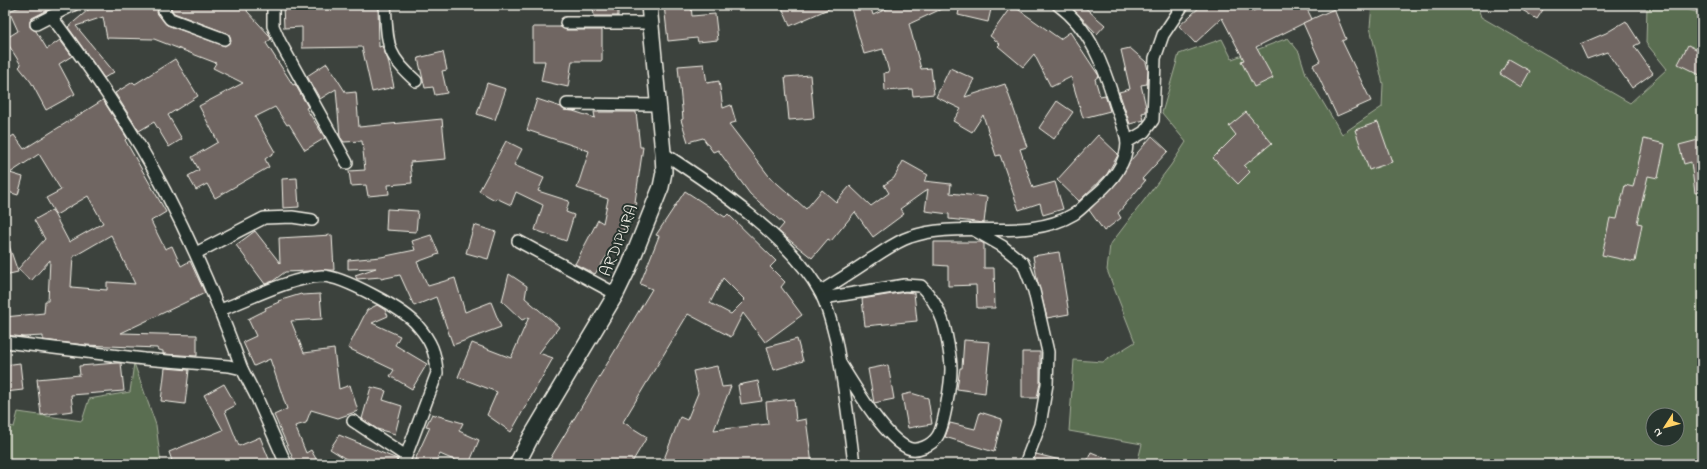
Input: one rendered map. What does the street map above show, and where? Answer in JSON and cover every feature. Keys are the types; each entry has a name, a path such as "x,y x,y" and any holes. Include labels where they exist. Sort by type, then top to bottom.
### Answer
{"street":[{"path":"36,24 73,5"},
{"path":"165,5 164,11 170,19 224,39"},
{"path":"273,5 273,26 280,42 347,163"},
{"path":"385,5 388,43 392,54 403,69 416,81"},
{"name":"ARDIPURA","path":"517,464 532,435 616,294 629,267 661,187 664,172 663,153 649,5"},
{"path":"822,295 890,247 910,237 929,232 1018,229 1047,225 1074,214 1101,190 1118,170 1125,156 1127,142 1113,95 1098,56 1090,40 1078,23 1058,5"},
{"path":"1127,142 1144,132 1153,120 1155,58 1163,35 1183,5"},
{"path":"51,16 82,57 134,136 165,191 196,253 220,310 242,369 257,398 286,464"},
{"path":"566,23 650,23"},
{"path":"567,104 658,105"},
{"path":"663,153 709,183 782,244 807,272 822,295 832,326 840,363 854,464"},
{"path":"196,253 264,218 292,217 312,220"},
{"path":"973,230 1002,246 1023,263 1034,291 1048,352 1047,384 1040,424 1025,464"},
{"path":"518,241 616,294"},
{"path":"220,310 288,284 322,276 332,277 363,290 417,324 430,342 436,357 437,373 404,460 353,421"},
{"path":"822,295 904,285 921,286 932,297 943,320 951,369 948,398 938,436 931,444 921,448 908,448 894,437 869,408 840,363"},
{"path":"5,342 144,359 229,366 242,369"}],"green space":[{"path":"1372,5 1477,5 1481,17 1630,103 1667,69 1646,43 1647,5 1674,5 1702,14 1702,464 1137,464 1142,444 1069,431 1074,360 1103,362 1135,342 1107,270 1110,245 1171,165 1186,142 1162,113 1179,54 1222,39 1232,59 1288,38 1299,52 1306,74 1342,134 1382,107 1383,84 1370,27"},
{"path":"134,363 156,425 161,464 5,464 5,425 14,427 18,412 82,421 89,399 130,392"}],"building":[{"path":"25,5 58,5 32,18 30,21 30,27 36,31 47,49 60,40 72,56 59,64 75,94 46,110 31,82 19,67 21,65 5,39 18,31 9,11"},
{"path":"94,5 158,5 157,13 167,25 225,46 231,41 229,34 174,13 171,9 172,5 249,5 247,11 269,35 271,39 266,43 293,85 295,84 308,107 306,108 325,138 305,150 289,124 287,125 275,107 255,117 275,152 265,159 269,167 215,198 207,184 196,190 188,176 199,170 192,157 218,142 199,106 243,83 213,68 216,63 154,39 107,38 103,17 76,26 114,72 104,78 68,27"},
{"path":"283,5 378,5 379,47 382,46 388,60 394,87 372,92 362,47 302,48 302,27 284,28"},
{"path":"593,5 618,5 618,16 594,16"},
{"path":"664,5 691,5 692,16 715,14 718,40 698,42 697,38 668,41"},
{"path":"781,5 837,5 790,26"},
{"path":"850,5 870,5 873,15 895,5 950,5 909,24 921,69 931,68 934,94 913,96 912,89 885,91 884,73 889,72 883,49 864,54"},
{"path":"960,5 992,5 988,22 958,15"},
{"path":"1012,5 1060,39 1070,32 1099,76 1095,79 1100,96 1105,95 1110,111 1083,118 1071,77 1051,87 1034,54 1023,67 998,46 1000,44 990,36"},
{"path":"1069,5 1082,5 1105,25 1097,34"},
{"path":"1202,5 1245,5 1251,12 1265,5 1305,5 1312,19 1256,47 1273,78 1254,87 1241,61 1244,60 1222,18 1195,43 1179,26"},
{"path":"1514,5 1546,5 1537,19"},
{"path":"1334,9 1346,39 1342,41 1371,101 1337,116 1313,65 1320,61 1303,23"},
{"path":"1626,21 1640,43 1634,46 1653,73 1632,88 1607,52 1587,59 1580,44 1606,33"},
{"path":"533,27 561,27 566,30 602,30 602,61 572,61 568,87 541,81 545,61 533,61"},
{"path":"1688,45 1702,52 1702,76 1678,64"},
{"path":"1130,48 1146,62 1148,70 1147,84 1141,85 1146,107 1146,112 1142,113 1144,120 1130,124 1119,92 1130,89 1121,50"},
{"path":"443,52 447,70 442,71 447,93 435,95 433,87 425,88 418,58"},
{"path":"175,59 198,96 168,115 182,139 169,147 154,122 139,131 115,93 133,82 135,84"},
{"path":"1509,59 1530,71 1521,87 1500,74"},
{"path":"327,63 346,93 356,92 359,127 442,119 446,159 410,162 412,183 388,185 389,194 368,196 366,185 351,186 349,171 365,170 362,141 344,142 340,137 336,89 320,99 307,76"},
{"path":"704,64 707,83 719,81 723,108 731,105 736,122 729,124 769,176 806,209 822,190 836,202 850,186 871,206 889,193 884,185 894,178 903,161 928,175 924,181 951,184 950,193 987,197 984,223 949,219 949,214 925,211 928,189 900,209 904,214 873,237 855,212 831,241 828,239 812,258 778,231 784,224 750,194 718,150 713,152 703,138 688,142 681,120 683,119 678,66"},
{"path":"950,68 974,79 965,97 1005,84 1027,147 1020,149 1033,188 1055,182 1063,209 1043,215 1040,203 1019,210 1000,155 996,156 983,115 972,132 953,121 961,109 936,97"},
{"path":"810,75 814,118 789,120 785,77"},
{"path":"487,83 506,89 495,120 477,114"},
{"path":"537,99 561,107 564,110 573,111 595,118 594,112 636,112 640,147 643,147 635,202 637,203 622,233 595,274 575,264 598,220 603,223 608,199 577,188 589,151 527,130"},
{"path":"103,100 127,138 125,140 166,212 151,221 165,249 172,246 181,266 190,261 205,293 121,333 197,335 197,356 163,354 163,351 158,350 157,348 85,345 43,340 43,336 24,337 5,335 5,317 44,313 45,301 48,301 50,260 31,281 18,269 45,239 34,220 52,210 69,242 103,223 88,196 56,215 46,198 61,190 39,154 10,173 23,177 18,195 5,191 5,141 14,135 24,149","holes":["111,235 135,284 107,282 107,290 71,287 73,257"]},
{"path":"1057,101 1073,112 1054,139 1039,128"},
{"path":"1246,112 1272,143 1244,166 1250,172 1238,184 1213,158 1236,135 1229,126"},
{"path":"1378,122 1392,162 1369,170 1355,130"},
{"path":"1098,135 1118,155 1107,174 1079,201 1057,180"},
{"path":"1152,136 1168,151 1142,179 1145,181 1118,213 1121,218 1104,231 1089,210 1118,182 1131,160"},
{"path":"1644,139 1665,144 1658,178 1648,176 1637,223 1642,224 1635,262 1602,255 1610,218 1617,219 1625,185 1633,187"},
{"path":"1702,139 1702,192 1695,193 1691,162 1684,164 1679,145"},
{"path":"506,141 522,149 514,165 544,178 538,191 569,201 566,212 574,215 566,241 535,230 543,205 516,192 511,205 496,198 495,200 479,191"},
{"path":"297,178 299,207 283,208 282,179"},
{"path":"685,191 725,217 728,214 776,261 770,267 785,282 781,287 802,315 765,342 743,313 731,337 688,314 623,422 647,437 631,464 547,464 652,289 640,284 659,236 656,235","holes":["723,278 745,300 731,314 710,303"]},
{"path":"387,209 418,211 416,232 386,230"},
{"path":"474,225 496,232 488,259 466,253"},
{"path":"255,231 280,263 279,238 332,235 334,270 285,272 273,281 265,284 236,245"},
{"path":"431,235 439,254 417,262 428,286 455,278 465,312 491,302 501,327 453,345 436,297 414,306 400,275 381,279 381,277 357,279 355,275 376,268 348,269 348,260 381,257 415,250 412,241"},
{"path":"5,240 7,240 18,272 5,275"},
{"path":"934,242 981,242 984,244 984,268 994,268 995,308 977,308 976,285 948,286 948,266 934,265"},
{"path":"1059,252 1069,314 1047,318 1033,256"},
{"path":"509,274 527,286 525,298 559,327 539,353 553,358 511,432 487,415 497,392 458,377 472,343 511,358 529,317 522,320 502,301"},
{"path":"905,292 914,293 917,321 865,326 862,299"},
{"path":"301,294 320,294 322,319 291,321 304,353 334,349 339,389 350,385 358,411 338,418 311,410 306,423 295,426 306,453 311,450 319,464 293,464 294,461 274,415 287,409 270,359 254,366 243,342 256,336 248,319 266,310 265,308 279,302 278,301"},
{"path":"377,305 385,310 388,316 372,323 400,336 395,345 427,364 412,389 390,376 394,370 348,348 367,310"},
{"path":"797,339 803,361 774,370 767,347"},
{"path":"964,340 990,342 985,393 957,389 960,368 962,368"},
{"path":"1022,352 1040,352 1040,383 1037,398 1022,398"},
{"path":"20,363 23,390 5,392 5,365"},
{"path":"121,363 124,391 71,395 73,411 41,415 37,379 80,375 79,366"},
{"path":"888,365 894,399 874,403 868,369"},
{"path":"717,366 722,387 731,386 714,430 768,424 766,402 794,399 796,421 806,419 812,464 677,464 664,459 680,417 687,420 698,393 693,371"},
{"path":"165,368 189,370 185,404 161,401"},
{"path":"758,381 762,401 741,404 738,385"},
{"path":"224,384 236,405 225,411 239,446 260,437 271,464 173,464 169,452 223,430 204,395"},
{"path":"371,387 386,391 383,400 402,406 395,434 377,429 362,419"},
{"path":"911,393 928,398 932,424 908,428 902,395"},
{"path":"980,412 1002,419 994,452 945,437 950,423 975,429"},
{"path":"432,414 463,423 459,431 479,440 469,464 463,464 440,454 435,464 413,464 430,427 426,426"},
{"path":"339,435 397,459 396,464 354,464 330,449"},
{"path":"1091,452 1120,464 1086,464"},
{"path":"1036,454 1060,460 1059,464 1032,464"}]}
